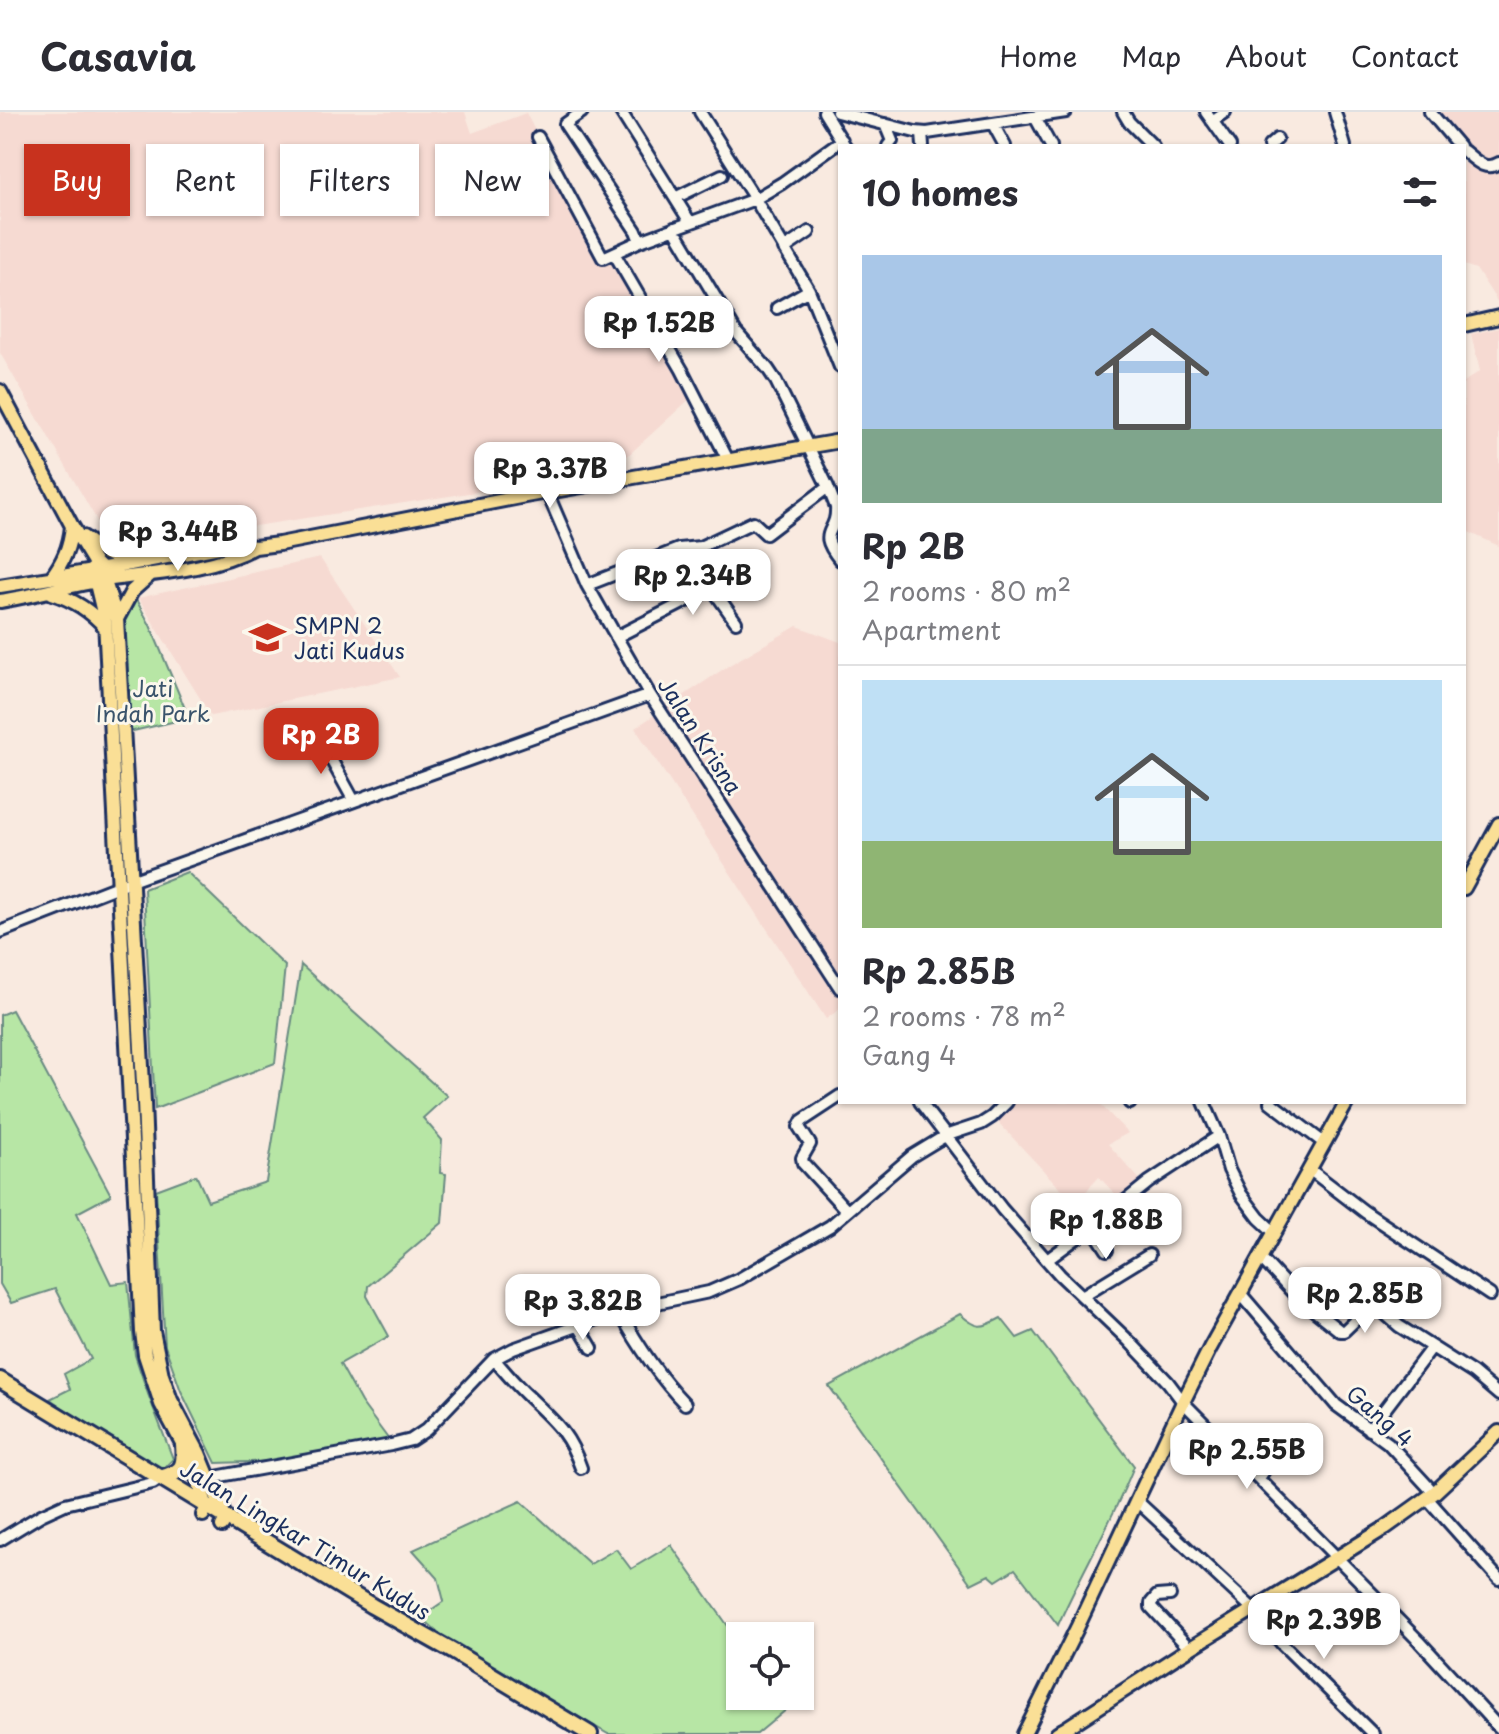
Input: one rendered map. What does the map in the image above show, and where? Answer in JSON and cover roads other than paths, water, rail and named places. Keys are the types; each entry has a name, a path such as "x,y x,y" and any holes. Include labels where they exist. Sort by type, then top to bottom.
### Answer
{"highway":[{"name":"Jalan Lingkar Timur Kudus","path":"0,1380 205,1511 590,1734"},
{"name":"Jalan Lingkar Timur Kudus","path":"0,1390 156,1480"},
{"path":"156,1480 179,1471 183,1465 183,1445"},
{"name":"Jalan Lingkar Timur Kudus","path":"224,1522 572,1734"}],"main road":[{"path":"1466,323 1499,317"},
{"path":"0,391 98,573 117,619 142,1332 145,1355 161,1404 224,1522"},
{"path":"0,586 98,573 152,574 232,558 255,547 838,441"},
{"path":"72,526 97,549 129,563"},
{"path":"51,578 66,555 72,526"},
{"path":"0,601 49,592 129,563 235,544 255,547"},
{"path":"98,573 144,1102 153,1331 167,1388 199,1453 205,1511"},
{"path":"117,619 139,582 152,574"},
{"path":"49,592 85,608 105,627"},
{"path":"1466,884 1499,824"},
{"path":"1024,1734 1183,1402 1346,1104"},
{"path":"1060,1733 1385,1528 1431,1496 1498,1435"}],"street":[{"path":"559,112 640,241"},
{"path":"565,124 582,112"},
{"path":"621,112 690,222"},
{"path":"700,112 809,290 838,362"},
{"path":"824,112 843,143"},
{"path":"837,112 922,133 1066,112"},
{"path":"1123,112 1150,144"},
{"path":"1225,112 1209,117 1229,144"},
{"path":"1335,112 1344,144"},
{"path":"1434,114 1457,144"},
{"path":"1035,117 1050,144"},
{"path":"885,124 892,141 890,144"},
{"path":"993,124 1004,144"},
{"path":"922,133 923,144"},
{"path":"538,137 603,258 640,241 755,199 838,146"},
{"path":"1466,152 1487,167 1499,163"},
{"path":"675,198 722,175"},
{"path":"674,228 736,332 776,381 837,512 828,543 838,557"},
{"path":"784,249 809,232"},
{"path":"614,253 682,370 728,460"},
{"path":"777,308 809,290"},
{"path":"587,585 679,549 700,547 754,522 766,534 828,487"},
{"name":"Jalan Krisna","path":"547,492 587,585 650,695 838,985"},
{"path":"616,637 712,588 751,564"},
{"path":"700,565 736,622"},
{"path":"0,932 125,883 650,695"},
{"path":"317,734 354,801"},
{"path":"838,1097 802,1121 799,1127 810,1144 802,1158 803,1163 847,1211"},
{"path":"921,1104 1002,1209 1047,1260 1419,1641 1499,1728"},
{"path":"203,1479 411,1440 433,1424 494,1359 513,1349 619,1311 709,1292 725,1285 821,1232 905,1161 945,1136 981,1124 1005,1104"},
{"path":"1205,1104 1241,1194 1274,1232"},
{"path":"1273,1104 1324,1143"},
{"path":"1047,1260 1149,1182 1219,1136"},
{"path":"1309,1169 1365,1212 1490,1295"},
{"path":"1092,1227 1107,1250"},
{"path":"1082,1296 1149,1255"},
{"path":"1260,1257 1296,1296 1341,1331 1375,1305"},
{"path":"1360,1283 1375,1305 1399,1326 1473,1373 1499,1395"},
{"name":"Gang 4","path":"1240,1293 1336,1405 1388,1443 1499,1579"},
{"path":"619,1311 631,1334 670,1389 685,1404"},
{"path":"579,1326 592,1348"},
{"path":"1369,1430 1432,1347"},
{"path":"494,1359 563,1430 574,1447 581,1468"},
{"path":"1259,1479 1277,1448"},
{"path":"0,1540 65,1504 156,1480"},
{"path":"1137,1501 1253,1609 1282,1644 1373,1734"},
{"path":"1170,1595 1157,1596 1151,1607 1190,1649"}],"place":[{"name":"SMPN 2 Jati Kudus","path":"268,637"}],"park label":[{"name":"Jati Indah Park","path":"153,700"}]}
